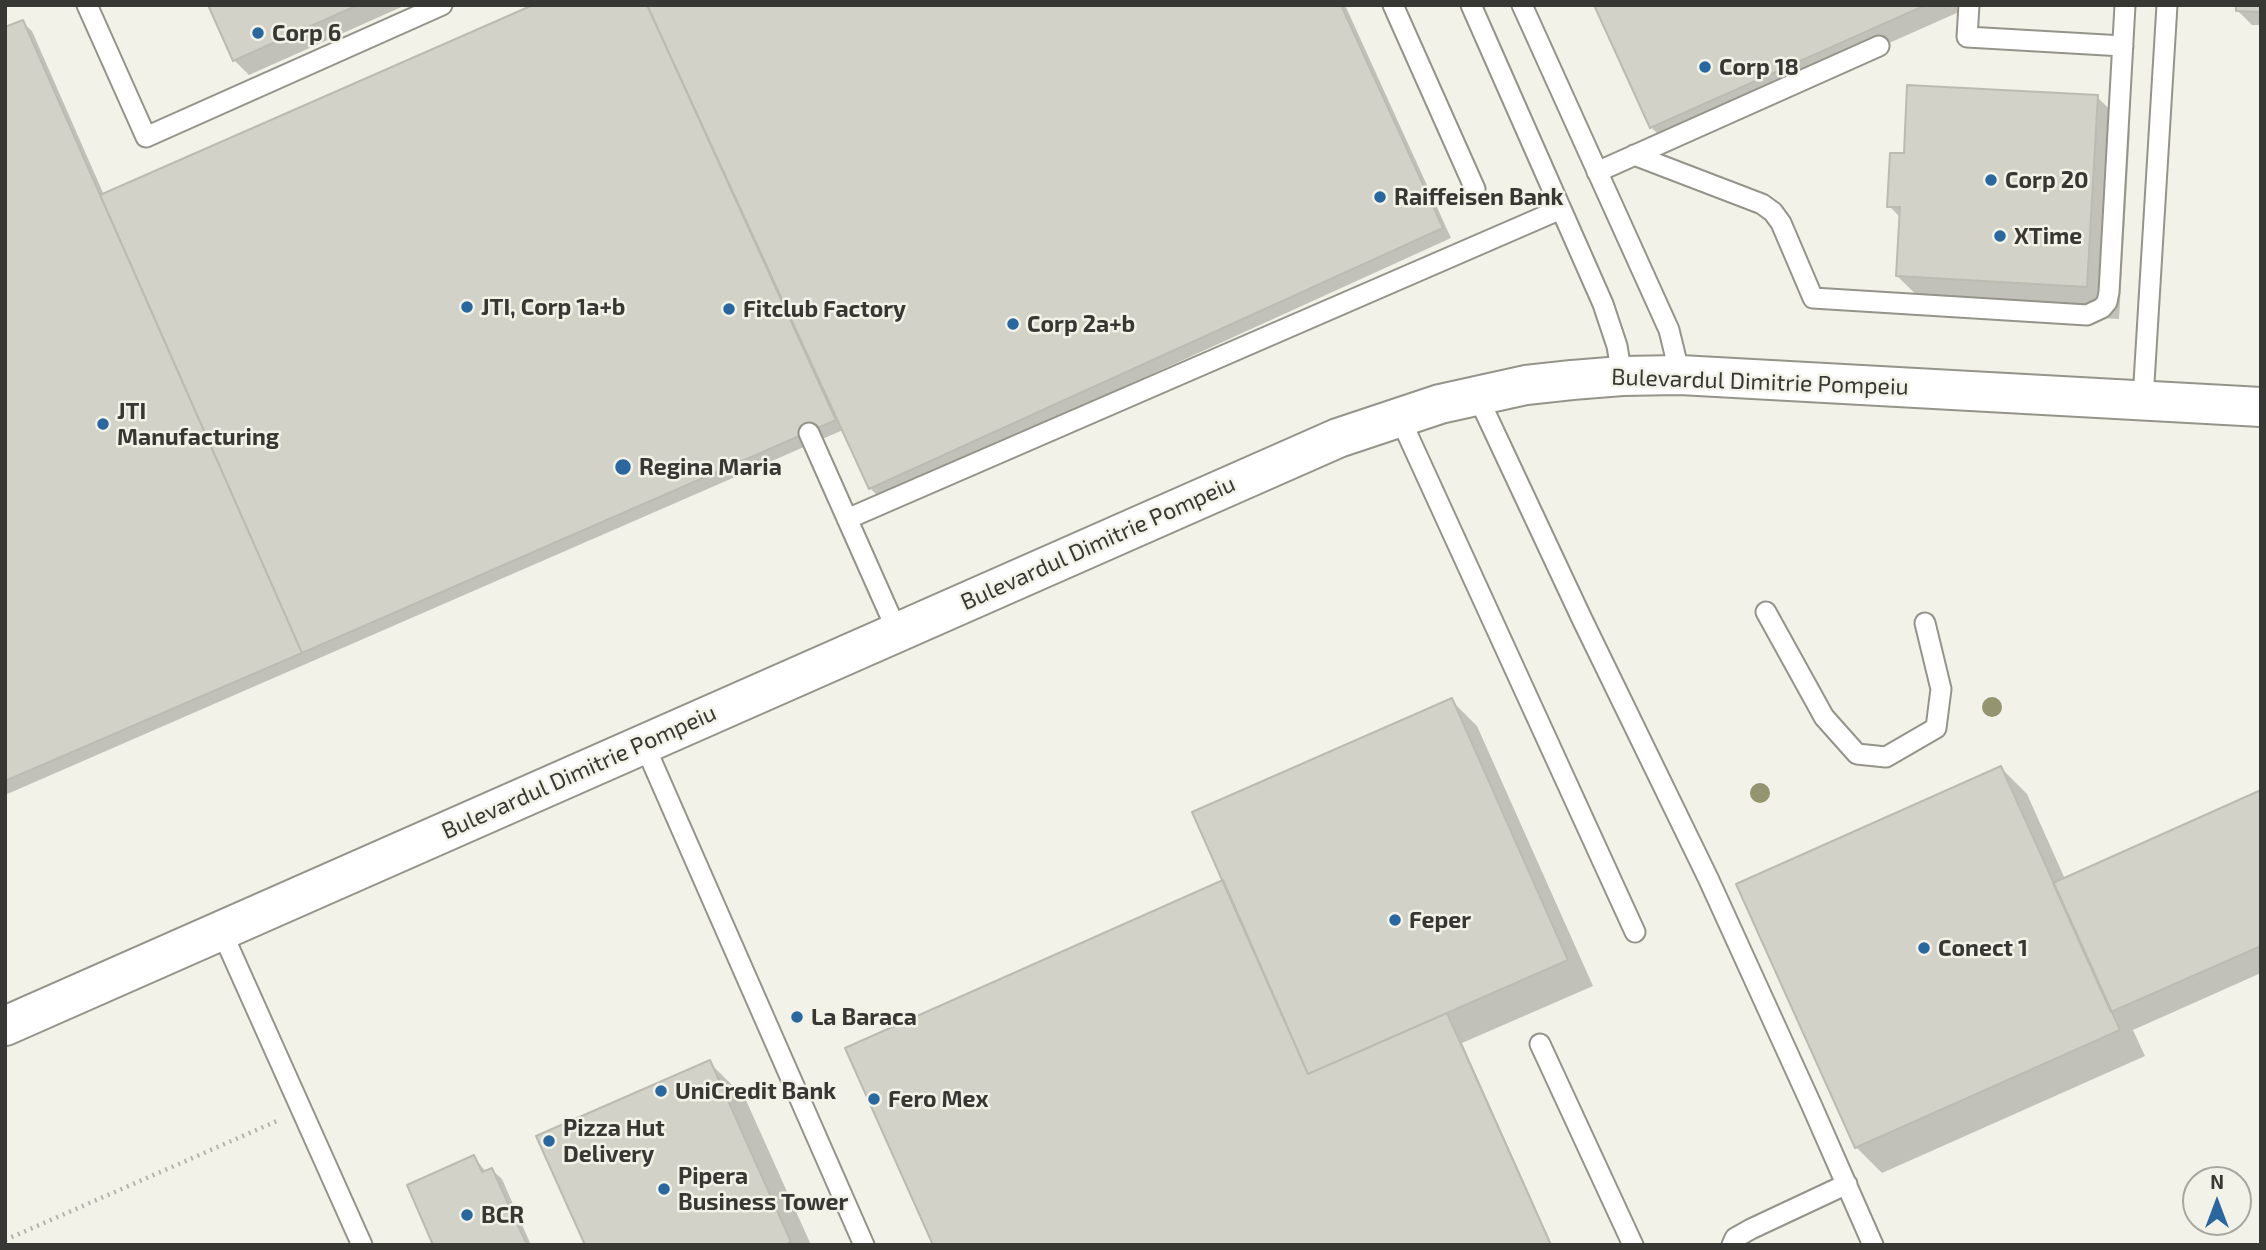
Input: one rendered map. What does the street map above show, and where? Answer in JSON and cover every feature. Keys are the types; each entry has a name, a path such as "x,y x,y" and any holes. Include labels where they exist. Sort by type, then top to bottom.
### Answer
{"street":[{"name":"Bulevardul Dimitrie Pompeiu","path":"5,1026 1338,438 1399,416 1526,385 1622,376 1680,375 2261,407"}],"lane":[{"path":"87,5 146,138 442,5"},
{"path":"1393,5 1475,189"},
{"path":"1471,5 1610,323 1622,376"},
{"path":"1522,5 1669,330 1680,375"},
{"path":"1969,5 1967,37 2123,46"},
{"path":"1634,155 1762,204 1773,212 1781,223 1814,298 2087,315 2102,308 2107,302 2109,292 2125,5"},
{"path":"2143,399 2167,5"},
{"path":"1597,172 1879,46"},
{"path":"847,519 1561,209"},
{"path":"1477,395 1581,619 1708,878 1873,1245"},
{"path":"1399,416 1635,932"},
{"path":"809,433 897,631"},
{"path":"1766,612 1824,718 1857,754 1886,757 1936,728 1941,689 1925,623"},
{"path":"644,744 864,1245"},
{"path":"221,930 362,1245"},
{"path":"1540,1044 1633,1245"},
{"path":"1732,1245 1735,1238 1751,1229 1847,1184"}],"path":[{"path":"5,1240 302,1111"}],"building":[{"name":"Corp 6","path":"208,5 358,5 233,61"},
{"name":"JTI, Corp 1a+b","path":"533,5 647,5 836,420 302,653 100,195"},
{"name":"Corp 2a+b","path":"647,5 1341,5 1443,228 869,489"},
{"name":"Corp 18","path":"1594,5 1926,5 1650,128"},
{"path":"2236,5 2261,5 2261,12 2236,11"},
{"name":"JTI Manufacturing","path":"23,20 302,653 5,781 5,27"},
{"name":"Corp 20","path":"1907,85 2098,95 2087,287 1896,276 1900,207 1887,207 1890,153 1904,153"},
{"name":"Feper","path":"1452,698 1568,960 1308,1074 1192,812"},
{"name":"Conect 1","path":"2001,766 2120,1030 1855,1148 1736,884"},
{"path":"2261,790 2261,946 2111,1012 2053,883"},
{"path":"1223,880 1308,1074 1447,1013 1551,1245 933,1245 845,1048"},
{"name":"Pipera Business Tower","path":"710,1060 791,1242 784,1245 585,1245 536,1136"},
{"name":"BCR","path":"474,1155 482,1172 492,1168 527,1245 433,1245 407,1185"}],"place":[{"name":"Corp 6","path":"258,33"},
{"name":"Corp 18","path":"1705,67"},
{"name":"Corp 20","path":"1991,180"},
{"name":"Raiffeisen Bank","path":"1380,197"},
{"name":"XTime","path":"2000,236"},
{"name":"JTI, Corp 1a+b","path":"467,307"},
{"name":"Fitclub Factory","path":"729,309"},
{"name":"Corp 2a+b","path":"1013,324"},
{"name":"JTI Manufacturing","path":"103,424"},
{"name":"Regina Maria","path":"623,467"},
{"name":"Feper","path":"1395,920"},
{"name":"Conect 1","path":"1924,948"},
{"name":"La Baraca","path":"797,1017"},
{"name":"UniCredit Bank","path":"661,1091"},
{"name":"Fero Mex","path":"874,1099"},
{"name":"Pizza Hut Delivery","path":"549,1141"},
{"name":"Pipera Business Tower","path":"664,1189"},
{"name":"BCR","path":"467,1215"}]}
